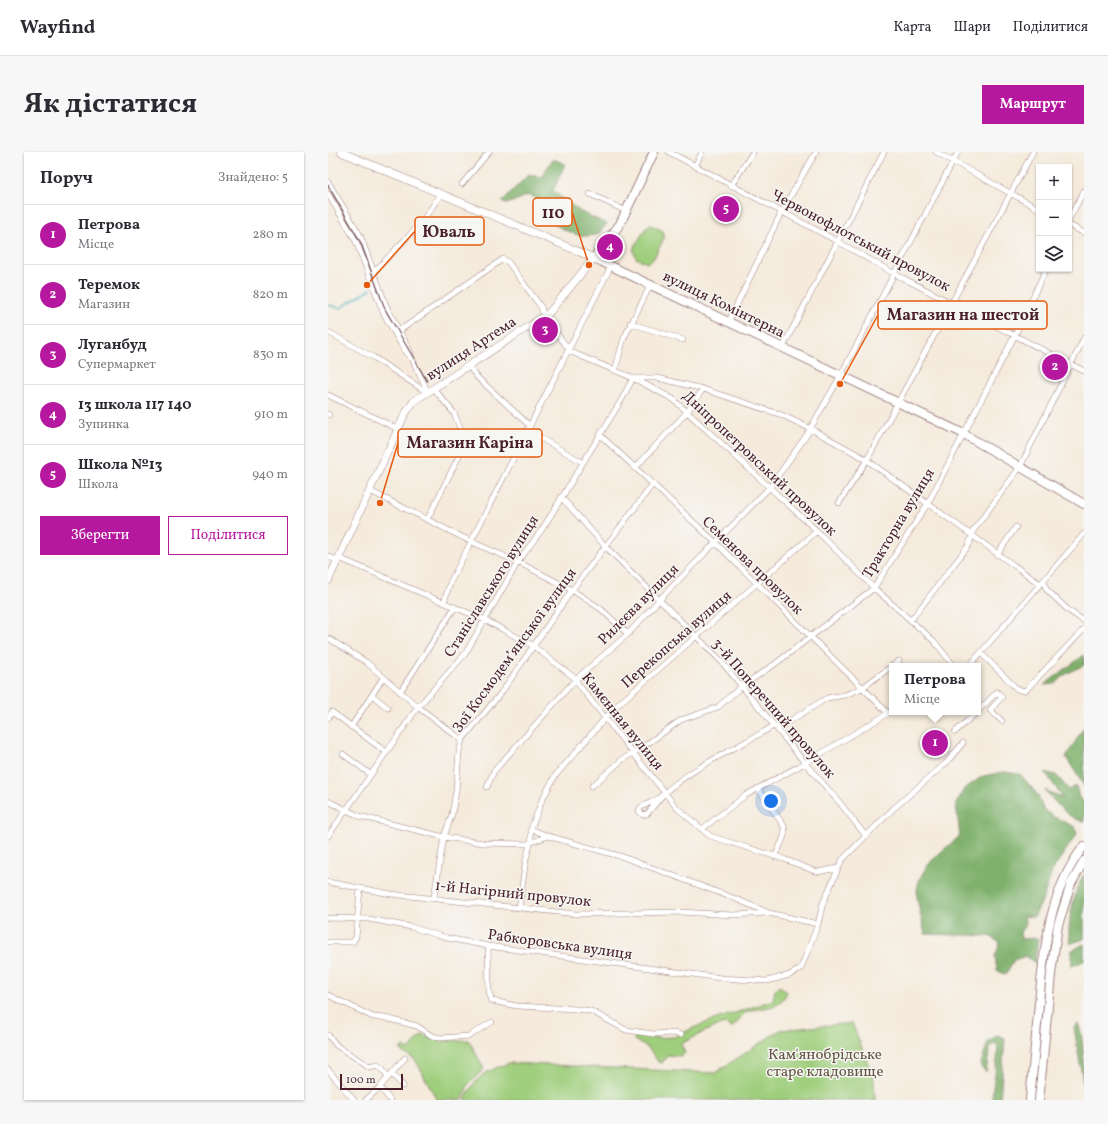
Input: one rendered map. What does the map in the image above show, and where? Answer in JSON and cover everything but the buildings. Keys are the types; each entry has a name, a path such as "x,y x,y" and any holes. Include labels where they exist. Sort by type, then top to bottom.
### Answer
{"main road":[{"name":"вулиця Артема","path":"594,258 609,240 626,211 654,152"},
{"name":"вулиця Комінтерна","path":"594,258 962,433 1084,504"},
{"path":"1030,1100 1047,934 1053,907 1062,884 1084,846"},
{"path":"1039,1100 1051,974 1058,925 1071,884 1084,862"}],"street":[{"name":"вулиця Комінтерна","path":"342,152 594,258"},
{"path":"462,184 489,152"},
{"name":"Червонофлотський провулок","path":"669,152 731,186 782,211 895,274 1084,371"},
{"path":"694,166 702,152"},
{"path":"731,186 753,152"},
{"path":"728,321 782,211 816,152"},
{"path":"783,347 884,152"},
{"path":"936,152 1036,207"},
{"path":"841,375 958,152"},
{"path":"839,503 867,460 954,303 1033,152"},
{"path":"328,182 352,220 374,271 387,308 410,350 411,358"},
{"path":"1072,213 1084,191"},
{"path":"328,194 356,241 384,314 406,353 411,358 424,382 431,391 454,413 463,436 467,440 427,520"},
{"path":"374,271 421,222 441,194"},
{"path":"590,194 626,211"},
{"path":"1072,227 1084,233"},
{"name":"вулиця Артема","path":"328,581 405,414 414,401 469,367 544,317 594,258"},
{"path":"399,331 503,259 508,262 541,307 544,317 571,352 633,378"},
{"path":"444,602 450,583 611,266"},
{"name":"Тракторна вулиця","path":"592,786 623,759 681,720 714,710 742,686 775,664 809,637 849,609 874,588 928,503 962,433 1015,335 1045,272"},
{"path":"615,370 630,323 651,284"},
{"path":"630,323 683,340"},
{"path":"328,332 431,391"},
{"path":"911,620 969,545 973,531 1020,467 1084,338"},
{"path":"469,367 478,378 528,427 582,462"},
{"name":"Рилєєва вулиця","path":"487,787 494,771 576,680 628,634 715,542 770,487 811,429 820,410 841,375"},
{"name":"Дніпропетровський провулок","path":"633,378 658,378 703,389 782,415 811,429 867,460 972,535 997,555 1042,582 1046,589 1068,610 1084,621"},
{"name":"Дніпропетровський провулок","path":"633,378 673,399 817,531 874,588 934,641 952,663"},
{"name":"Станіславського вулиця","path":"328,836 418,707 465,654 518,562 543,528 582,462 622,399 633,378"},
{"path":"636,467 687,412 703,389"},
{"path":"328,395 398,429"},
{"name":"Семенова провулок","path":"600,435 715,542 809,637 862,688 889,711"},
{"name":"Зої Космодем’янської вулиця","path":"434,897 444,837 452,814 462,740 501,693 532,645 604,546 625,522 653,484"},
{"path":"370,491 472,542 518,562 572,590 601,609 628,634"},
{"name":"3-й Поперечний провулок","path":"561,497 604,546 696,637 742,686 865,835"},
{"path":"997,555 1016,527"},
{"name":"Перекопська вулиця","path":"519,908 526,859 531,841 531,829 542,800 555,776 605,718 817,531"},
{"path":"972,663 1084,534"},
{"name":"Камєнная вулиця","path":"328,556 444,602 485,620 532,645 576,680 633,753 663,795 676,808 710,836 818,872 838,868"},
{"path":"400,692 455,607"},
{"path":"981,653 1017,689 1025,691 1084,629"},
{"path":"328,638 366,662 418,707 462,740"},
{"path":"663,795 775,725 780,727 827,698 845,695 862,688 889,668"},
{"path":"351,727 383,678"},
{"path":"981,707 997,692 1002,697 990,710 1002,721"},
{"path":"372,695 388,708"},
{"path":"328,718 332,712 386,752"},
{"path":"702,829 758,789 805,763 889,713"},
{"path":"955,732 973,715"},
{"path":"531,829 548,836 623,857 736,899 769,913 818,924 823,903 842,860 865,835 946,763 963,743"},
{"path":"343,754 370,774"},
{"path":"758,789 784,826 785,832 775,857"},
{"path":"328,801 359,816 444,837 482,843 528,844 531,841 548,836"},
{"name":"1-й Нагірний провулок","path":"328,882 360,889 576,914 680,912 733,915 769,913"},
{"path":"328,942 353,942 356,937 360,889"},
{"name":"Рабкоровська вулиця","path":"328,918 369,919 411,927 447,938 488,946 721,978 767,981 790,975 800,968 818,924"},
{"path":"488,946 489,992 492,1001 517,1006 591,1011 626,1030 653,1034 674,1033 681,1035"},
{"path":"328,995 373,1017 385,1018 417,1026 432,1036 440,1038 469,1036 492,1022"},
{"path":"328,1036 337,1046 370,1067 377,1065 382,1068 403,1086"},
{"path":"366,1100 380,1088 404,1058"},
{"path":"328,1070 354,1100"},
{"path":"380,1088 390,1100"}],"green space":[{"path":"553,159 565,164 553,191 581,212 607,224 598,234 586,236 573,234 562,229 551,222 554,206 529,195 507,204 502,201 528,175 541,177"},
{"path":"651,225 663,231 664,238 654,258 647,263 636,258 633,249 647,226"},
{"path":"1084,655 1084,665 1066,674 1055,684 1044,685"},
{"path":"1084,727 1084,786 1066,757"},
{"path":"1004,772 1020,774 1038,795 1043,809 1052,816 1075,827 1077,834 1053,869 1042,901 1034,917 1024,916 1026,925 1020,932 1021,939 1038,938 1035,963 1026,956 1014,960 1005,975 997,970 995,956 1000,943 990,936 925,934 917,895 919,882 927,867 939,853 960,836 956,804 964,789 983,776"},
{"path":"1045,772 1056,775 1069,790 1076,786 1079,798 1084,802 1084,822 1067,814 1045,790 1063,798"},
{"path":"1084,874 1084,939 1069,944 1072,908 1078,887"},
{"path":"1084,944 1084,961 1072,966 1071,951"},
{"path":"780,986 787,992 784,998 776,1005 746,1012 731,1028 726,1024 720,1025 681,1044 685,1053 680,1056 667,1055 663,1062 659,1063 648,1048 634,1040 636,1034 654,1038 674,1037 702,1024 773,1000 775,990"},
{"name":"Кам'янобрідське старе кладовище","path":"852,1023 874,1079 875,1100 465,1100 477,1080 487,1072 509,1063 715,1073 780,1030"},
{"path":"1078,1024 1083,1045 1084,1089 1074,1027"},
{"path":"422,1035 441,1041 469,1040 484,1069 468,1085 463,1100 437,1100 416,1061 400,1049 403,1047 409,1050"},
{"path":"998,1035 1005,1038 1000,1100 992,1100 998,1049 997,1043 990,1046 986,1072 980,1066 988,1042"}],"waterway":[{"path":"328,305 340,308 371,289"}],"tram line":[{"path":"328,185 361,243 385,309 427,381"}],"place":[{"name":"Школа №13","path":"726,209"},
{"name":"13 школа 117 140","path":"610,247"},
{"name":"110","path":"589,265"},
{"name":"Юваль","path":"367,285"},
{"name":"Луганбуд","path":"545,330"},
{"name":"Теремок","path":"1055,367"},
{"name":"Магазин на шестой","path":"840,384"},
{"name":"Магазин Каріна","path":"380,503"},
{"name":"Петрова","path":"935,743"}]}
